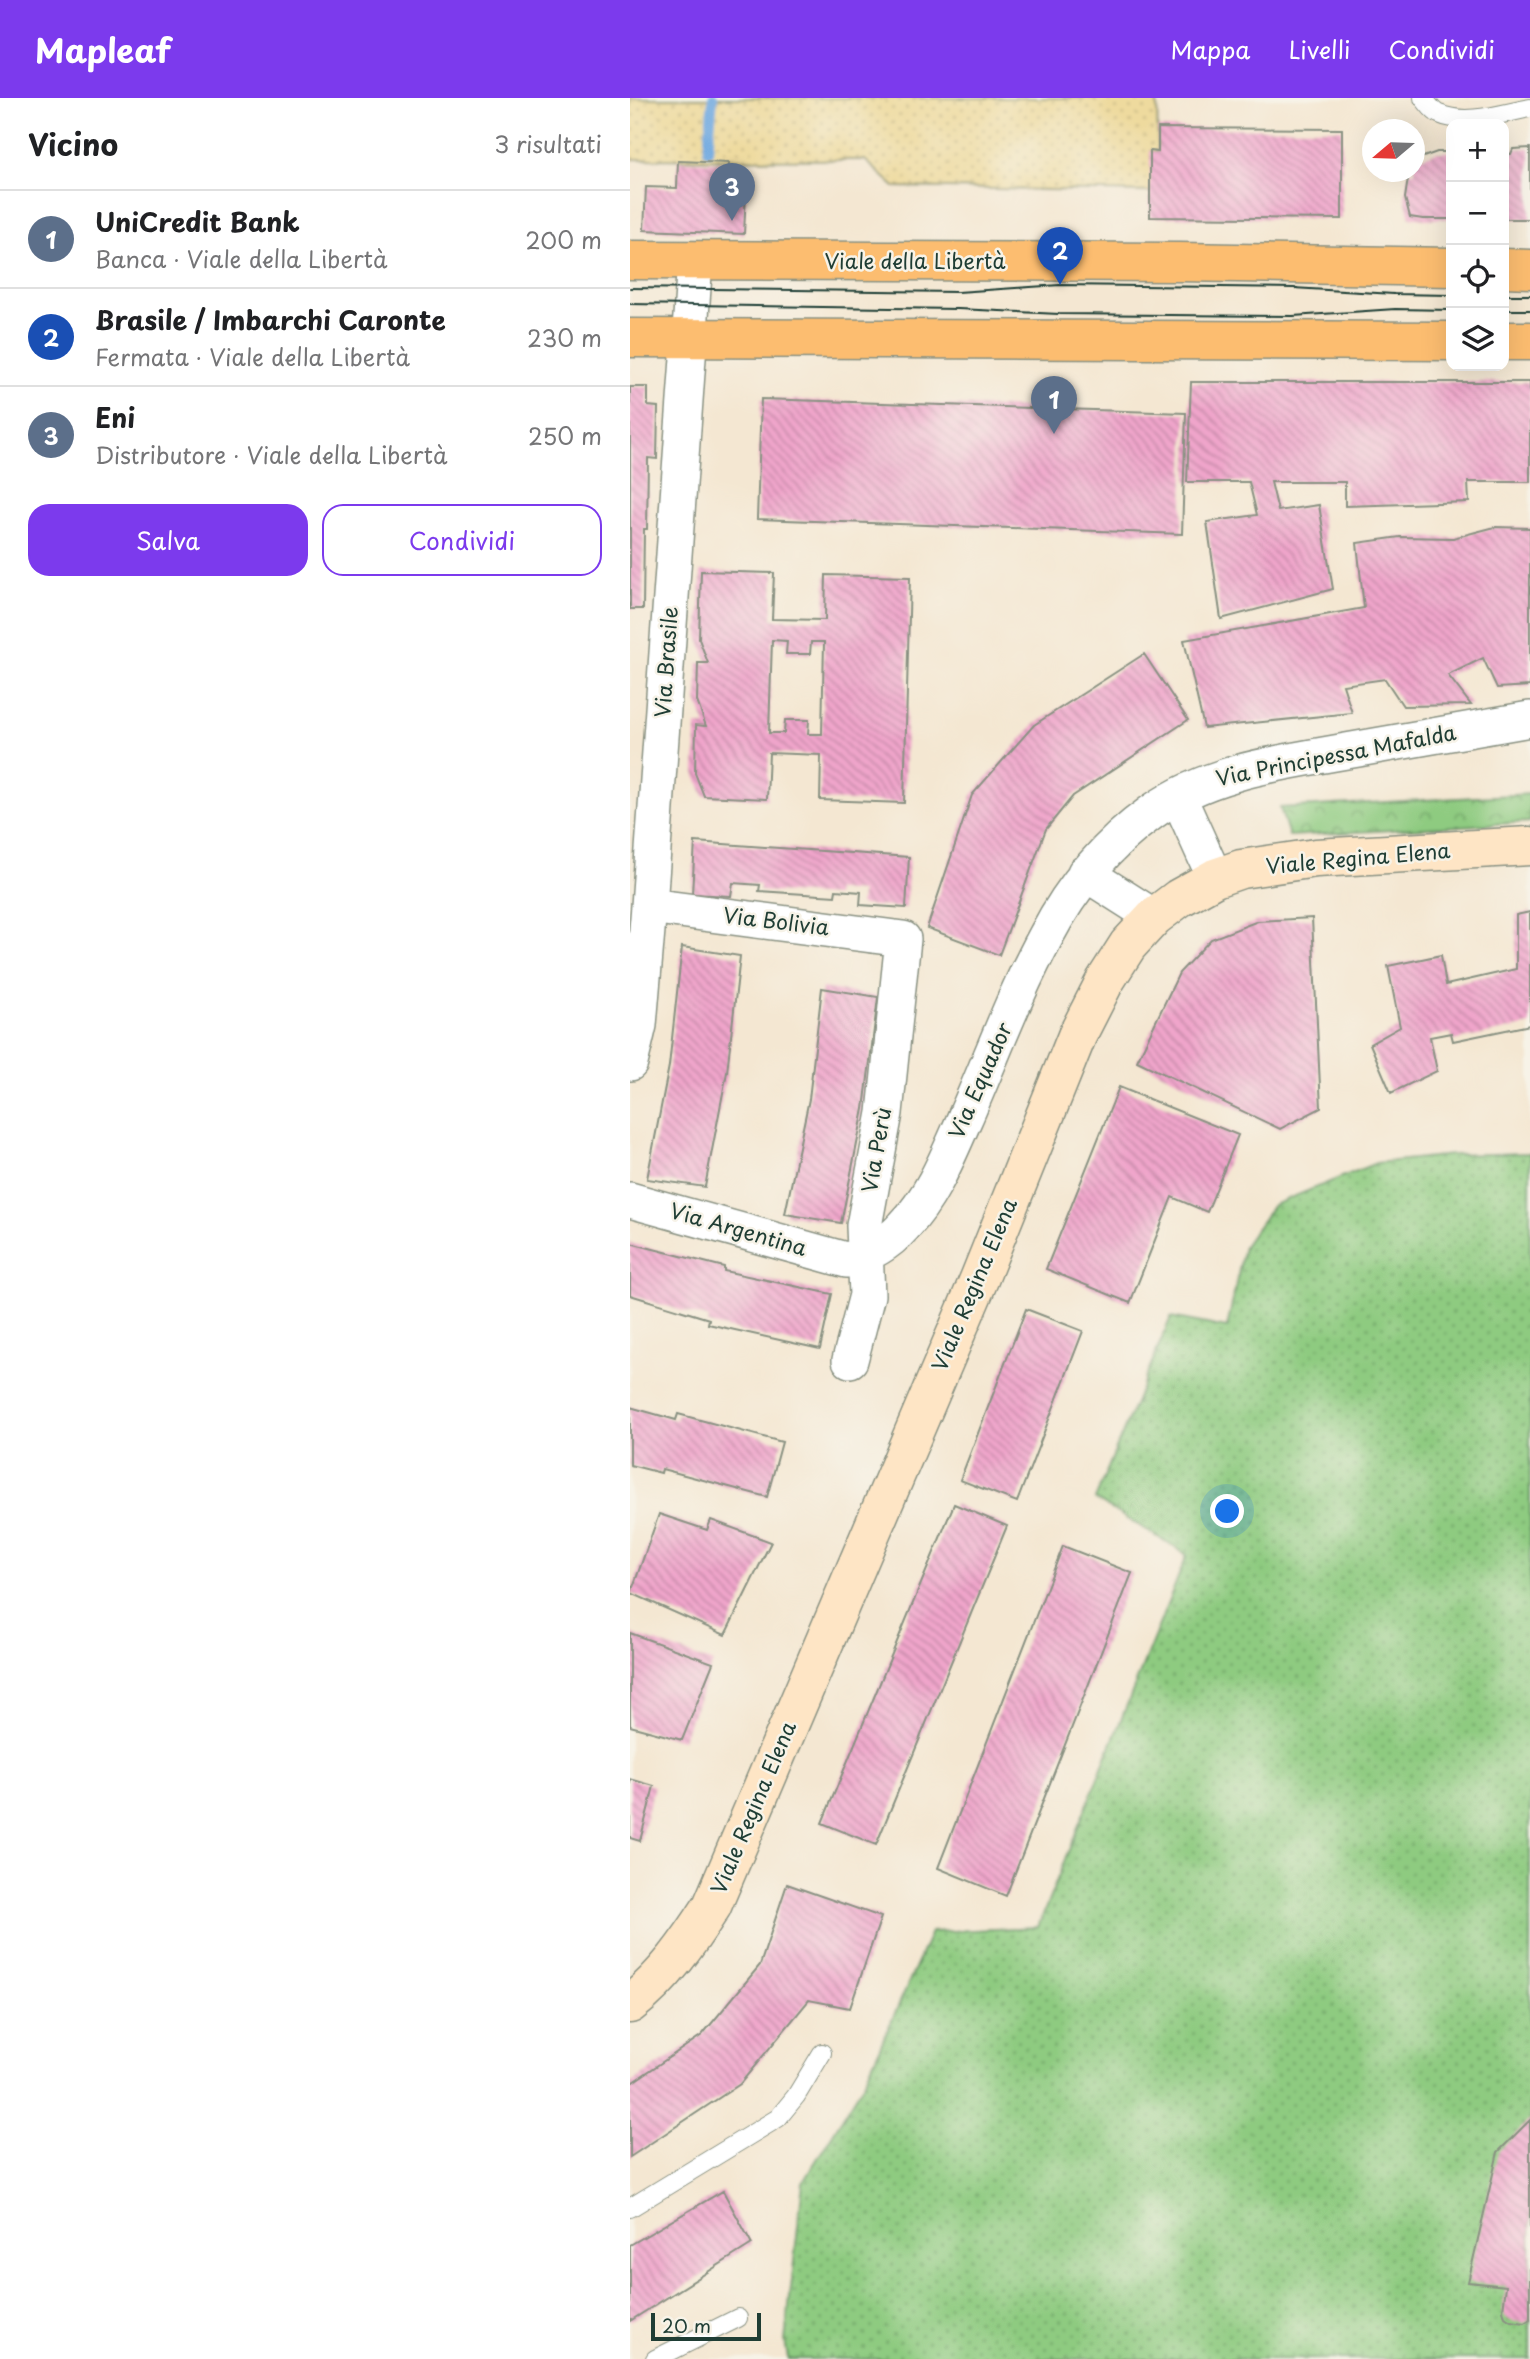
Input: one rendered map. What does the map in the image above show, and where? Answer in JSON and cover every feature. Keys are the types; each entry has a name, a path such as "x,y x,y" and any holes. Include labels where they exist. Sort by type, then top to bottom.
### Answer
{"main road":[{"name":"Viale della Libertà","path":"630,260 1180,262 1446,267"},
{"path":"1509,268 1530,269"},
{"path":"630,338 1446,341"},
{"path":"1509,341 1530,341"},
{"name":"Viale Regina Elena","path":"630,2004 645,1993 667,1968 712,1906 980,1277 1077,1036 1128,945 1154,917 1179,898 1215,878 1241,869 1316,858 1530,846"}],"street":[{"name":"Via Brasile","path":"630,1063 639,1026 649,906 695,260"},
{"name":"Via Principessa Mafalda","path":"1085,873 1130,828 1203,783 1280,763 1530,719"},
{"path":"1178,796 1215,878"},
{"path":"1085,873 1154,917"},
{"name":"Via Equador","path":"856,1258 887,1242 906,1225 925,1197 946,1159 1046,935 1085,873"},
{"name":"Via Bolivia","path":"649,906 903,939"},
{"name":"Via Perù","path":"850,1360 867,1295 856,1258 884,1113 903,939"},
{"name":"Via Argentina","path":"630,1200 856,1258"}],"lane":[{"path":"1423,98 1437,114 1458,118 1488,116 1530,108"},
{"path":"630,2208 778,2119 796,2096 822,2053"},
{"path":"656,2359 738,2318"}],"green space":[{"path":"1530,794 1530,822 1289,836 1280,808"},
{"path":"1530,1153 1530,2359 788,2359 785,2341 803,2182 865,2081 931,1932 1038,1927 1187,1555 1095,1499 1171,1317 1227,1328 1244,1246 1273,1205 1376,1163 1452,1155"}],"sand":[{"path":"630,98 1157,98 1158,152 1151,151 1151,192 895,187 865,160 630,159"}],"building":[{"path":"1158,128 1342,129 1342,219 1150,217 1150,151 1158,152"},
{"path":"1530,148 1530,219 1509,219 1509,154 1513,149"},
{"path":"1446,152 1446,219 1410,217 1405,198 1407,182 1425,182 1425,156"},
{"path":"678,161 729,163 729,190 746,191 744,234 644,230 646,187 677,188"},
{"path":"1191,382 1530,382 1530,482 1468,482 1469,502 1345,506 1345,482 1271,482 1278,511 1319,505 1333,589 1221,619 1207,522 1257,515 1249,482 1187,482"},
{"path":"630,387 648,387 648,406 658,407 657,459 648,458 643,609 630,609"},
{"path":"761,399 1186,413 1182,534 757,519"},
{"path":"1495,527 1530,528 1530,686 1497,688 1483,658 1448,675 1471,705 1403,706 1385,679 1343,685 1352,713 1204,728 1184,640 1364,608 1357,543 1400,537 1453,538"},
{"path":"701,571 774,573 772,619 825,620 826,575 910,577 904,803 820,800 821,755 769,753 767,799 704,796 695,773 696,725 706,726 697,701 698,663 708,663 699,639","holes":["772,640 787,641 786,654 810,654 811,642 824,642 822,734 808,734 809,720 785,720 784,733 769,733"]},
{"path":"1144,654 1188,720 1073,796 1046,829 999,955 927,928 972,795 1034,725"},
{"path":"695,842 909,857 906,908 860,905 861,892 836,890 835,896 759,891 760,885 733,883 731,896 692,894"},
{"path":"1530,912 1530,1025 1453,1041 1451,1033 1430,1037 1437,1071 1391,1093 1370,1044 1400,1027 1388,966 1441,955 1446,985 1516,969 1516,915"},
{"path":"1312,918 1321,1108 1280,1129 1137,1061 1179,973 1211,939 1258,921"},
{"path":"682,947 740,956 727,1072 705,1187 647,1179 669,1066"},
{"path":"822,988 878,997 864,1109 841,1223 785,1214 809,1099"},
{"path":"1119,1087 1238,1135 1207,1212 1172,1197 1130,1303 1046,1269"},
{"path":"630,1243 724,1267 724,1271 832,1294 820,1349 708,1324 709,1319 630,1295"},
{"path":"1026,1309 1083,1331 1017,1502 960,1480"},
{"path":"630,1407 676,1420 678,1414 782,1442 767,1497 662,1469 661,1473 630,1465"},
{"path":"954,1504 1007,1526 876,1845 822,1823"},
{"path":"659,1514 707,1530 711,1520 771,1542 725,1635 631,1593"},
{"path":"1063,1546 1132,1573 1006,1896 938,1868"},
{"path":"630,1633 713,1663 682,1740 630,1726"},
{"path":"630,1779 654,1786 640,1841 630,1838"},
{"path":"787,1884 881,1917 850,2008 809,2000 740,2084 630,2157 630,2084 702,2035 760,1965"},
{"path":"1530,2120 1530,2320 1525,2323 1511,2321 1505,2317 1503,2310 1506,2286 1468,2282 1498,2152"},
{"path":"723,2191 752,2244 630,2321 630,2245"}],"waterway":[{"path":"708,151 713,98"}],"tram line":[{"path":"630,288 958,292 1060,285 1293,288 1446,295"},
{"path":"1509,295 1530,295"},
{"path":"630,304 958,309 1059,314 1293,316 1395,309 1446,310"},
{"path":"1509,310 1530,310"}],"place":[{"name":"Eni","path":"732,221"},
{"name":"Brasile / Imbarchi Caronte","path":"1060,285"},
{"name":"UniCredit Bank","path":"1054,434"}]}
